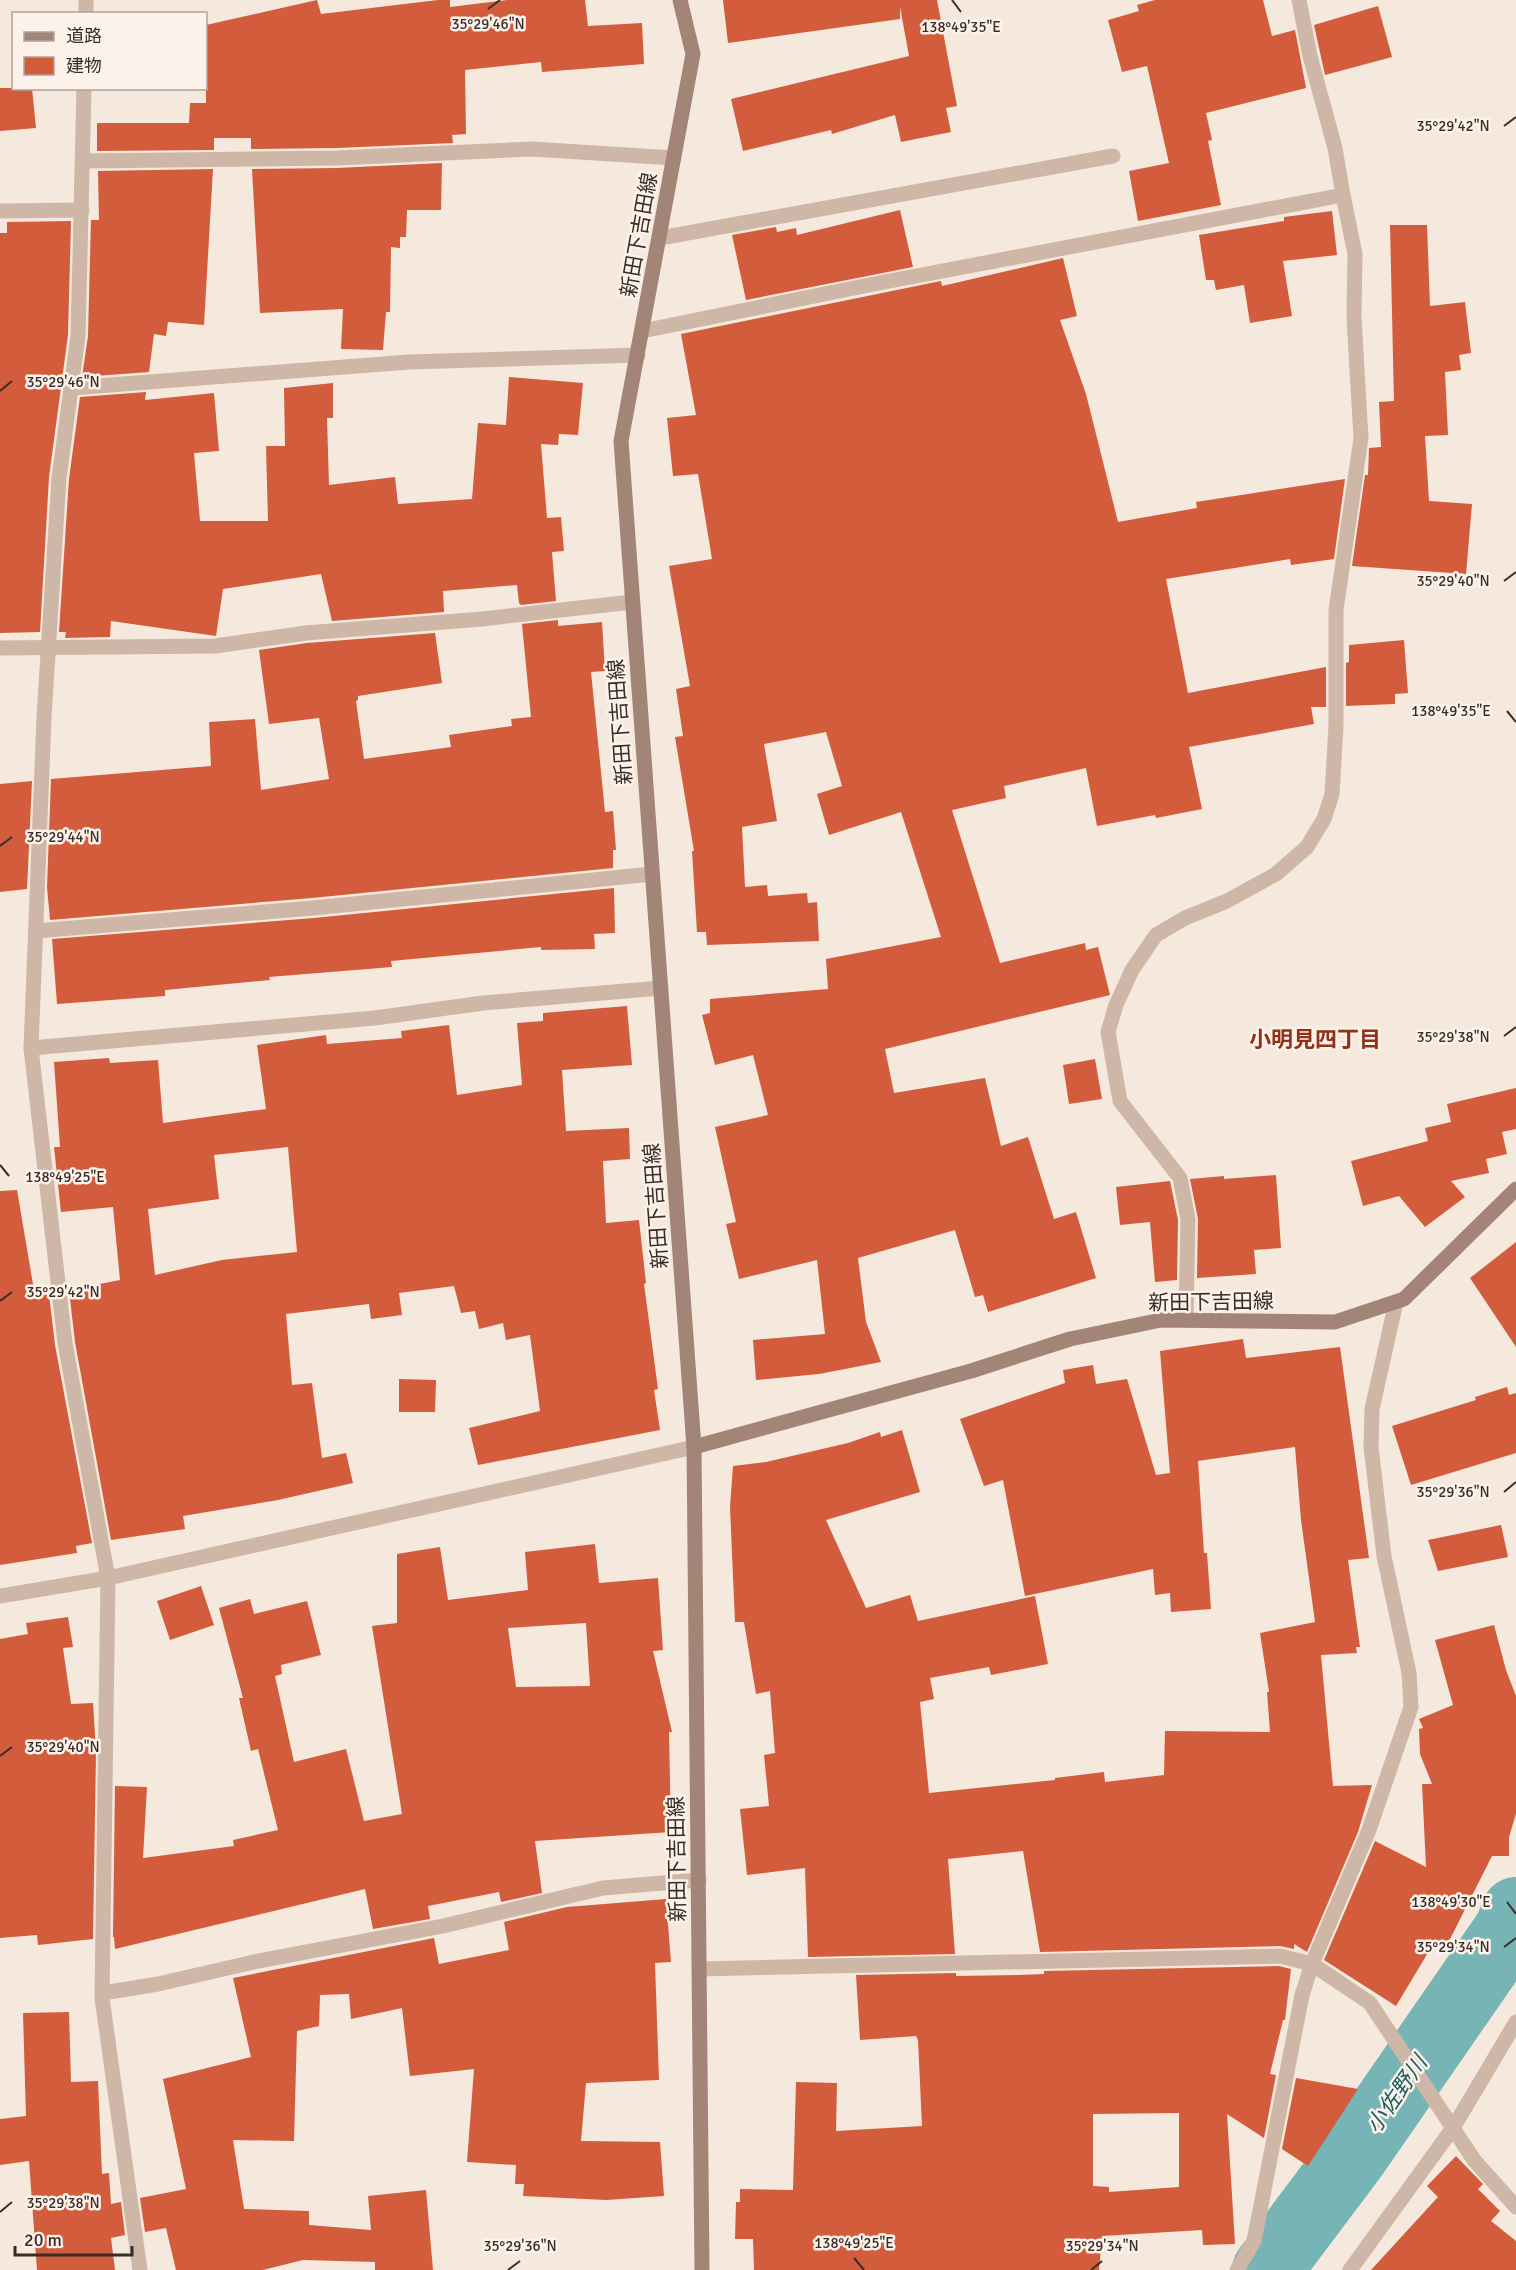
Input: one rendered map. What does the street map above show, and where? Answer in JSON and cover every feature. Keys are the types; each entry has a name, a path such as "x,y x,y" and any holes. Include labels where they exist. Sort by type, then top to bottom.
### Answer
{"main road":[{"name":"新田下吉田線","path":"680,0 693,54 621,441 694,1447 702,2270"},
{"name":"新田下吉田線","path":"694,1447 971,1371 1070,1339 1161,1320 1335,1322 1404,1299 1516,1189"}],"street":[{"path":"1186,1320 1188,1220 1180,1178 1120,1101 1108,1032 1116,1005 1132,970 1156,935 1185,918 1227,901 1276,874 1307,847 1324,819 1332,794 1336,726 1336,610 1361,438 1354,318 1356,254 1342,195 1335,148 1310,56 1299,0"},
{"path":"84,90 78,336 59,478 44,718 32,1048 64,1342 108,1578 103,1993 140,2270"},
{"path":"83,162 337,158 532,149 674,158"},
{"path":"660,238 1113,156"},
{"path":"642,332 874,284 1342,195"},
{"path":"0,211 82,210"},
{"path":"71,388 409,362 638,355"},
{"path":"0,648 215,646 306,633 482,619 632,602"},
{"path":"36,931 313,908 652,874"},
{"path":"32,1048 375,1018 483,1003 661,988"},
{"path":"1237,2270 1254,2241 1302,1995 1312,1964 1370,1830 1411,1707 1408,1673 1384,1556 1371,1447 1372,1409 1396,1302"},
{"path":"0,1596 108,1578 694,1447"},
{"path":"103,1993 158,1984 254,1962 443,1926 603,1888 699,1880"},
{"path":"699,1969 1280,1956 1312,1964 1370,2003 1474,2160 1516,2207"},
{"path":"1350,2270 1453,2128 1516,2022"}],"building":[{"path":"317,0 321,14 438,0 450,0 450,7 507,0 585,0 588,26 642,23 644,64 542,72 541,62 465,70 466,134 452,135 453,143 251,149 251,138 214,138 214,150 97,151 97,123 189,123 190,103 206,103 207,25"},
{"path":"723,0 937,0 957,106 946,108 951,132 901,142 895,115 832,134 831,130 743,151 731,99 909,56 900,7 900,19 728,43"},
{"path":"1155,0 1263,0 1272,36 1295,30 1306,88 1206,113 1212,140 1208,141 1221,205 1138,221 1129,171 1169,163 1147,66 1122,72 1108,20 1139,11 1137,5"},
{"path":"1378,6 1392,57 1325,75 1314,25"},
{"path":"0,88 32,90 36,128 0,131"},
{"path":"442,163 441,210 407,210 406,237 400,237 400,248 391,247 390,312 386,312 383,350 341,349 343,309 260,313 252,169"},
{"path":"213,169 204,325 168,322 166,336 154,334 149,372 82,377 88,336 91,220 99,220 98,171"},
{"path":"900,210 913,267 746,300 732,235 776,227 777,232 796,228 797,235"},
{"path":"1332,211 1337,255 1283,261 1292,316 1250,323 1244,285 1216,290 1214,280 1206,280 1199,235 1284,221 1284,217"},
{"path":"71,221 68,335 49,477 40,632 0,633 0,233 7,233 7,222"},
{"path":"1390,225 1427,225 1430,306 1465,302 1471,353 1459,355 1461,370 1445,372 1448,435 1425,436 1429,501 1472,504 1466,574 1352,566 1365,475 1368,475 1369,448 1381,447 1379,402 1394,401"},
{"path":"1063,258 1077,316 1060,320 1086,394 1118,522 1197,508 1196,502 1345,479 1334,559 1291,565 1290,559 1166,579 1188,693 1326,667 1326,707 1311,707 1314,724 1189,747 1202,809 1097,826 1086,768 1004,786 1006,798 952,810 1000,963 1085,943 1086,950 1098,947 1110,995 885,1049 894,1093 985,1078 1001,1146 1028,1137 1054,1219 1076,1212 1096,1278 988,1312 983,1295 975,1297 955,1230 858,1258 866,1322 881,1362 819,1374 756,1380 753,1340 825,1334 817,1260 739,1279 726,1224 736,1222 715,1127 768,1115 753,1055 715,1065 702,1015 710,1013 710,999 828,989 826,959 941,937 901,812 829,835 817,794 842,786 826,732 764,744 777,821 742,827 745,887 767,885 768,896 807,893 808,903 817,902 819,941 707,945 706,932 697,932 692,851 694,851 675,737 683,736 676,689 690,686 669,566 712,559 698,474 673,476 667,418 696,415 681,334 941,281 942,286"},
{"path":"509,377 583,383 578,435 559,434 558,445 541,444 547,518 561,517 564,551 552,552 556,601 521,605 517,585 443,591 444,612 332,621 321,574 223,589 216,636 111,621 110,637 65,638 66,632 59,632 69,479 80,397 146,392 145,400 214,393 219,451 194,453 200,521 268,521 266,446 285,446 284,388 333,383 333,418 327,418 329,485 395,477 398,504 472,499 478,423 506,425"},
{"path":"558,620 558,626 602,622 605,671 591,672 605,812 613,811 616,850 613,850 613,868 312,898 50,920 47,887 51,779 211,766 209,722 255,719 261,790 329,779 319,718 269,724 259,650 307,643 435,633 442,683 358,696 356,701 364,759 451,747 449,735 512,726 511,719 531,717 522,624"},
{"path":"1404,640 1408,693 1395,694 1395,704 1346,706 1346,663 1349,662 1349,645"},
{"path":"32,781 27,889 0,892 0,784"},
{"path":"614,888 615,933 594,934 595,949 541,950 541,947 391,961 392,967 269,977 270,980 165,990 165,996 57,1004 52,939 314,918"},
{"path":"627,1006 632,1065 562,1070 566,1131 629,1128 630,1159 603,1161 606,1223 639,1220 646,1283 644,1284 658,1389 654,1390 660,1430 478,1465 469,1428 540,1411 530,1335 506,1340 503,1323 479,1329 475,1311 461,1313 454,1286 399,1293 402,1315 371,1319 369,1304 286,1314 292,1385 312,1383 322,1458 346,1453 353,1483 278,1500 183,1516 185,1529 111,1540 75,1342 69,1290 120,1280 113,1207 61,1212 54,1147 60,1147 54,1062 109,1058 110,1063 158,1060 163,1123 266,1109 257,1045 326,1035 327,1044 402,1038 401,1031 449,1025 457,1095 522,1085 517,1023 543,1021 543,1013","holes":["288,1147 297,1252 222,1260 155,1275 148,1209 219,1199 214,1155"]},
{"path":"1095,1059 1102,1099 1069,1104 1063,1065"},
{"path":"1516,1088 1516,1129 1502,1132 1507,1154 1486,1159 1489,1173 1451,1181 1465,1197 1425,1227 1399,1196 1363,1206 1351,1161 1428,1141 1425,1128 1451,1122 1447,1104"},
{"path":"1276,1175 1281,1248 1254,1250 1256,1274 1197,1278 1198,1219 1190,1179"},
{"path":"1170,1181 1178,1220 1177,1280 1155,1282 1150,1222 1120,1225 1116,1187"},
{"path":"17,1190 35,1296 49,1294 55,1345 92,1543 76,1546 77,1553 0,1565 0,1191"},
{"path":"1516,1242 1516,1347 1470,1278"},
{"path":"1243,1339 1246,1358 1340,1347 1369,1558 1348,1560 1360,1647 1356,1647 1357,1653 1321,1655 1333,1786 1372,1785 1358,1832 1307,1952 1294,1944 1294,1949 1280,1946 1040,1952 1023,1851 948,1859 955,1954 808,1957 805,1868 747,1875 740,1809 769,1806 764,1755 775,1753 770,1691 756,1694 744,1622 735,1622 730,1507 733,1466 766,1462 848,1443 880,1432 881,1437 902,1430 920,1492 826,1520 866,1608 910,1595 918,1621 1035,1596 1048,1664 991,1675 989,1667 930,1678 934,1699 920,1702 929,1793 1055,1780 1055,1778 1104,1772 1105,1782 1164,1775 1165,1731 1270,1732 1267,1692 1269,1692 1260,1633 1315,1622 1301,1520 1295,1447 1198,1461 1204,1553 1207,1553 1211,1609 1171,1612 1170,1593 1155,1595 1153,1569 1025,1596 1003,1480 984,1486 960,1419 1065,1383 1063,1370 1093,1365 1096,1384 1127,1379 1156,1475 1170,1473 1160,1351"},
{"path":"399,1379 436,1380 435,1412 399,1412"},
{"path":"1507,1387 1509,1395 1516,1393 1516,1453 1411,1485 1392,1426 1476,1400 1475,1397"},
{"path":"1501,1525 1508,1557 1438,1571 1428,1540"},
{"path":"595,1544 599,1583 658,1578 663,1650 653,1651 672,1732 669,1732 671,1832 535,1841 542,1893 501,1902 499,1892 428,1906 430,1919 373,1929 365,1889 115,1949 113,1937 115,1786 147,1787 143,1858 234,1846 233,1840 278,1830 258,1749 251,1751 239,1698 243,1698 219,1608 250,1599 254,1614 307,1601 321,1655 281,1665 282,1674 275,1676 294,1762 346,1749 364,1821 402,1814 372,1626 397,1623 397,1554 440,1547 448,1600 528,1590 525,1552","holes":["586,1623 590,1686 516,1687 508,1628"]},
{"path":"201,1586 214,1625 170,1640 157,1601"},
{"path":"68,1617 73,1647 63,1648 71,1704 93,1703 96,1751 93,1939 38,1945 37,1935 0,1938 0,1639 28,1634 26,1623"},
{"path":"1494,1625 1506,1670 1516,1696 1516,1814 1509,1837 1509,1856 1492,1856 1446,1947 1435,1941 1396,2006 1324,1960 1375,1841 1426,1867 1422,1784 1432,1784 1420,1754 1419,1729 1423,1728 1419,1719 1453,1705 1435,1640"},
{"path":"666,1899 671,1962 655,1963 659,2080 586,2083 581,2141 660,2142 664,2196 606,2200 523,2196 524,2184 515,2184 516,2165 467,2162 474,2069 410,2076 402,2008 351,2019 349,1994 320,1995 319,2026 297,2031 294,2141 233,2140 244,2209 309,2211 309,2225 371,2230 368,2196 426,2190 433,2270 375,2270 375,2262 303,2260 263,2270 176,2270 166,2228 145,2232 140,2198 186,2189 163,2079 251,2057 233,1978 434,1938 439,1964 509,1950 504,1922 567,1907"},
{"path":"1279,1966 1291,1969 1285,2020 1283,2020 1270,2074 1276,2075 1264,2138 1227,2114 1235,2244 1203,2245 1202,2230 1102,2236 1099,2270 754,2270 753,2239 735,2239 736,2202 740,2202 740,2189 793,2190 796,2082 837,2083 836,2131 922,2126 918,2040 916,2036 860,2040 856,1975 956,1973 956,1976 1018,1975 1044,1974 1044,1971","holes":["1179,2113 1179,2187 1109,2192 1109,2187 1093,2186 1093,2114"]},
{"path":"69,2012 71,2082 98,2081 102,2174 109,2173 111,2204 121,2202 125,2235 111,2238 115,2270 37,2270 29,2161 0,2165 0,2119 26,2116 23,2013"},
{"path":"1296,2078 1358,2089 1308,2166 1282,2149"},
{"path":"1456,2156 1483,2184 1478,2189 1500,2211 1491,2221 1516,2241 1516,2270 1371,2270 1438,2197 1427,2186"}],"waterway":[{"name":"小佐野川","path":"1267,2270 1352,2157 1509,1930 1516,1912"}],"district":[{"name":"小明見四丁目","path":"1315,1039"}]}
